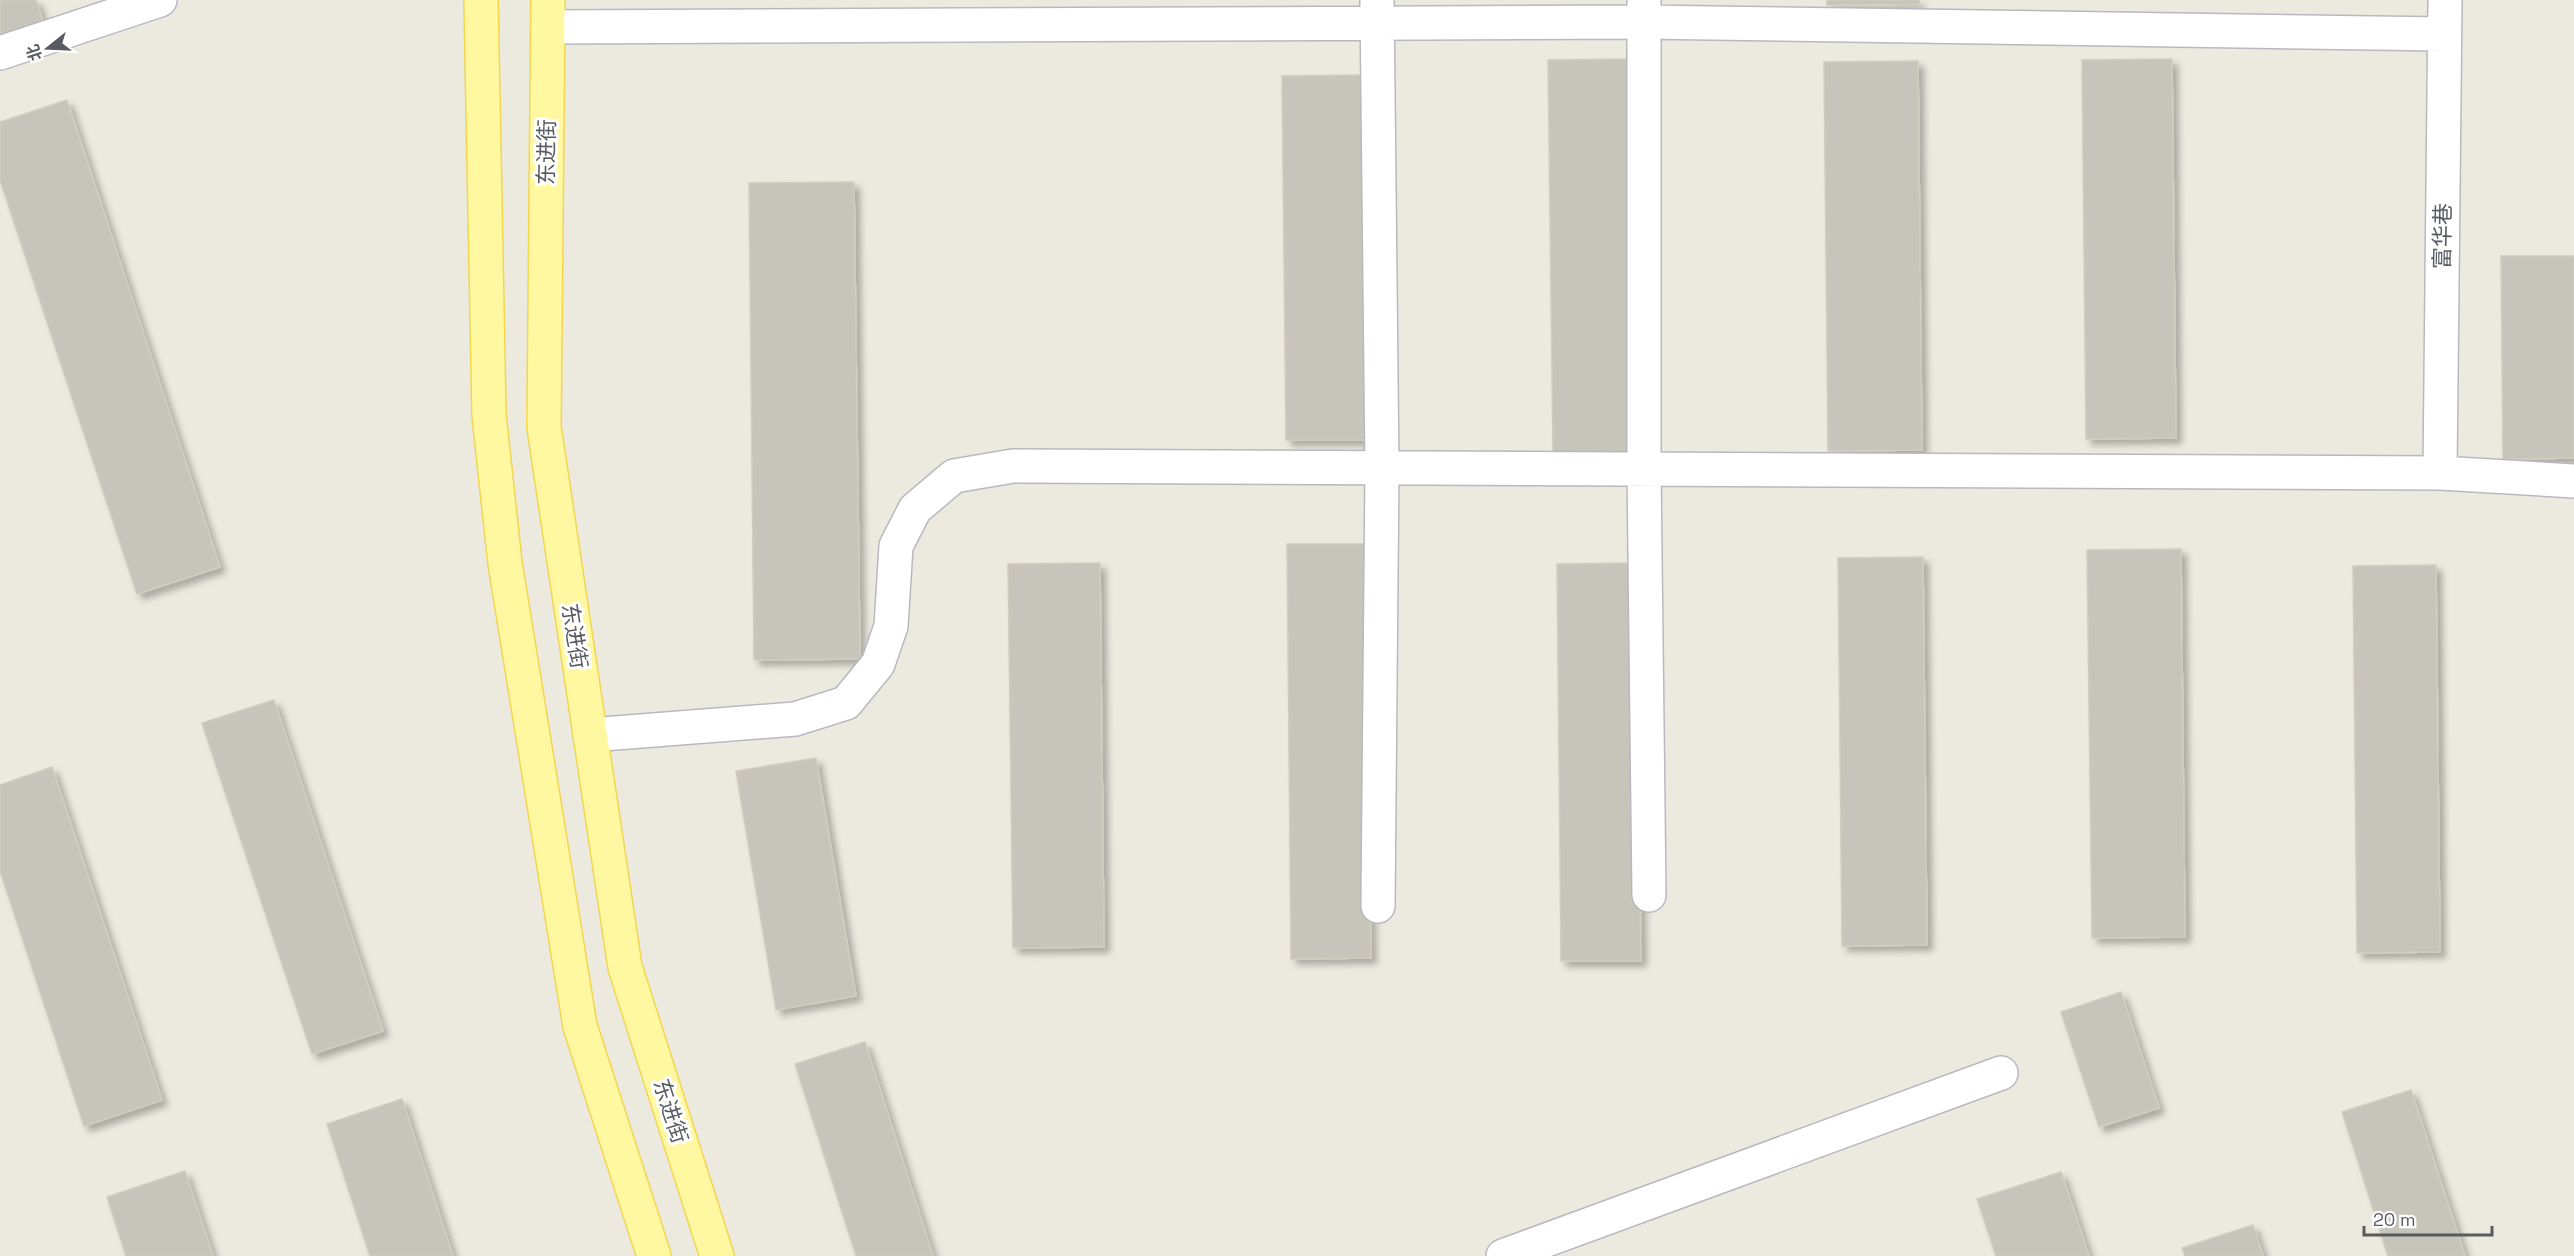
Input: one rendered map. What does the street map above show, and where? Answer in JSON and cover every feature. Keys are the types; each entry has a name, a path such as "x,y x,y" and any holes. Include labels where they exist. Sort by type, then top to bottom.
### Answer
{"main road":[{"path":"481,0 489,415 505,563 580,1026 654,1256"},
{"name":"东进街","path":"548,13 544,427 625,967 717,1256"}],"street":[{"path":"0,53 160,0"},
{"name":"富华巷","path":"2440,473 2445,0"},
{"path":"548,13 1644,11 2444,34"},
{"path":"1644,11 1644,469 1649,895"},
{"path":"1377,12 1382,468 1378,906"},
{"path":"590,735 795,719 846,703 878,664 888,636 891,626 896,546 915,509 954,476 1012,466 2440,473 2574,481"},
{"path":"1503,1256 2001,1072"}],"building":[{"path":"0,0 36,0 45,28 0,43"},
{"path":"1827,0 1919,0 1919,4 1827,5"},
{"path":"1627,59 1631,452 1553,453 1548,60"},
{"path":"2172,59 2176,438 2086,439 2082,60"},
{"path":"1918,61 1922,450 1828,451 1824,62"},
{"path":"1362,75 1366,440 1286,440 1282,76"},
{"path":"67,100 220,567 137,594 0,180 0,122"},
{"path":"854,182 860,659 754,660 749,183"},
{"path":"2501,256 2574,256 2574,458 2503,459"},
{"path":"1287,544 1366,544 1371,958 1291,959"},
{"path":"2181,549 2185,937 2092,938 2087,550"},
{"path":"1923,557 1927,945 1842,946 1838,558"},
{"path":"1100,563 1104,947 1013,948 1008,564"},
{"path":"1636,563 1641,961 1561,961 1557,564"},
{"path":"2436,565 2440,952 2357,953 2353,566"},
{"path":"274,700 383,1031 312,1054 202,723"},
{"path":"816,758 856,996 776,1010 736,771"},
{"path":"52,767 162,1100 84,1126 0,871 0,785"},
{"path":"2121,992 2159,1108 2099,1127 2061,1012"},
{"path":"865,1042 933,1256 856,1256 795,1064"},
{"path":"2411,1090 2465,1256 2388,1256 2342,1112"},
{"path":"402,1099 453,1256 370,1256 327,1124"},
{"path":"185,1171 213,1256 126,1256 107,1197"},
{"path":"2061,1172 2089,1256 1996,1256 1977,1199"},
{"path":"2253,1225 2263,1256 2185,1256 2182,1248"}]}
